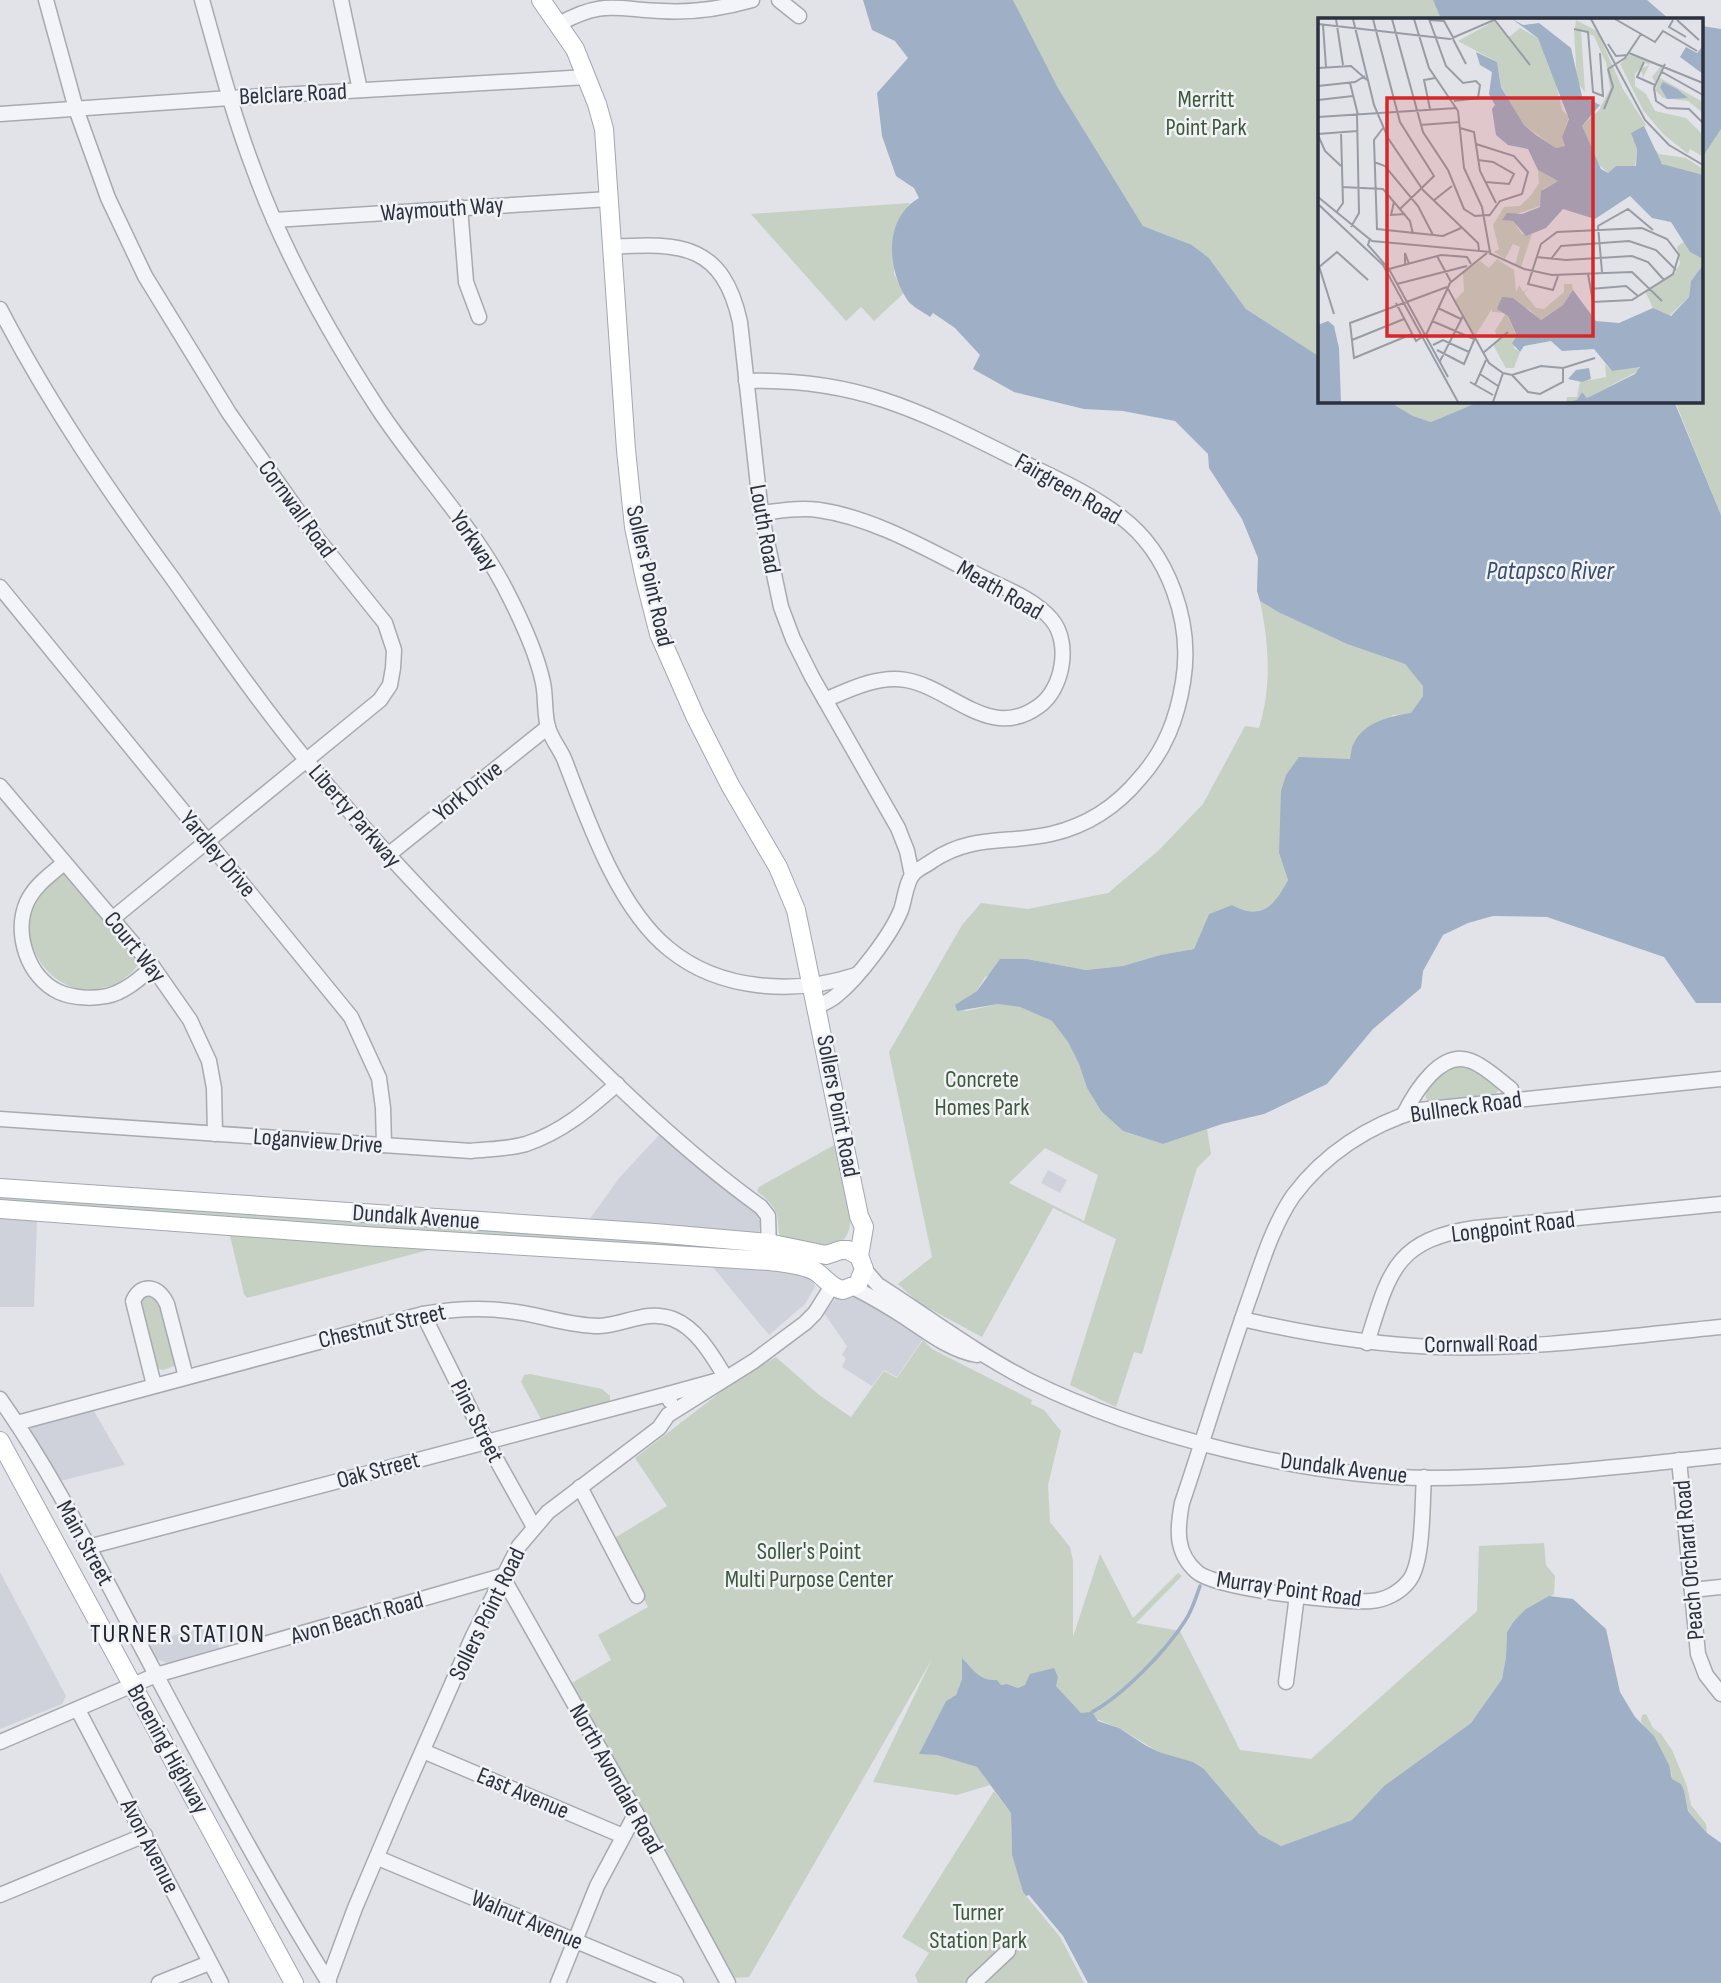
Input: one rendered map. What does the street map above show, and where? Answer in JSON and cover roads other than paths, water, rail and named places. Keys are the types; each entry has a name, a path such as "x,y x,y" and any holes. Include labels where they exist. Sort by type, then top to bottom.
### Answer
{"main road":[{"name":"Sollers Point Road","path":"541,0 575,49 604,129 618,359 634,527 659,634 712,751 789,892 796,910 818,1006 859,1216 864,1227 862,1263"},
{"name":"Dundalk Avenue","path":"0,1188 655,1233 769,1252 814,1271 843,1290 854,1287"},
{"name":"Dundalk Avenue","path":"0,1209 364,1236 826,1255 854,1252 862,1263"},
{"path":"829,1283 824,1269 836,1252 849,1242 859,1216"},
{"path":"854,1287 862,1280 862,1263"},
{"name":"Broening Highway","path":"0,1441 294,1983"}],"street":[{"name":"Cornwall Road","path":"46,0 76,109 107,198 145,276 229,413 316,537 385,623 394,650 390,685 380,700 112,919"},
{"name":"Yorkway","path":"202,0 230,98 254,171 274,220 335,338 378,408 461,520 496,572 511,600 538,663 546,700 548,727 625,895 640,919 668,948 706,971 735,982 784,986 813,984"},
{"path":"341,0 360,90"},
{"path":"559,24 583,9 603,3 657,11 686,11 752,0"},
{"path":"779,0 799,16"},
{"name":"Belclare Road","path":"0,114 587,77"},
{"name":"Waymouth Way","path":"274,220 609,199"},
{"path":"460,207 466,282 479,317"},
{"name":"Louth Road","path":"612,247 672,246 704,257 717,269 734,297 740,322 761,513 781,607 793,639 825,700 898,828 912,874"},
{"name":"Liberty Parkway","path":"0,309 67,424 122,509 306,760 388,855 473,946 617,1084 761,1207 768,1216 769,1252"},
{"name":"Fairgreen Road","path":"746,381 799,381 873,395 964,432 1057,478 1093,498 1138,533 1167,575 1175,594 1186,640 1186,668 1175,721 1155,760 1126,795 1086,822 1068,829 1050,834 960,845 912,874"},
{"name":"Meath Road","path":"761,513 791,509 819,510 856,519 884,530 1018,595 1046,613 1059,632 1063,646 1056,685 1039,706 1016,716 989,717 919,683 905,679 867,683 825,700"},
{"name":"Yardley Drive","path":"0,587 351,1017 379,1079 384,1144"},
{"name":"York Drive","path":"388,855 548,727"},
{"name":"Court Way","path":"0,786 153,967 190,1020 209,1061 214,1088 215,1134"},
{"path":"64,863 41,882 23,913 23,941 32,967 38,975 58,992 71,996 96,997 119,992 153,967"},
{"path":"818,1006 836,996 888,935 900,912 912,874"},
{"path":"813,984 838,981 856,975"},
{"path":"1404,1114 1411,1101 1443,1063 1456,1059 1472,1061 1494,1076 1511,1089 1513,1100"},
{"name":"Bullneck Road","path":"1203,1443 1266,1249 1293,1197 1331,1155 1357,1136 1404,1114 1458,1104 1721,1079"},
{"name":"Loganview Drive","path":"0,1119 471,1151 525,1144 576,1119 617,1084"},
{"name":"Longpoint Road","path":"1367,1343 1388,1280 1396,1265 1419,1245 1451,1232 1721,1204"},
{"name":"Dundalk Avenue","path":"862,1263 878,1285 985,1357 1032,1382 1141,1425 1271,1460 1380,1475 1424,1477 1525,1475 1721,1456"},
{"name":"Sollers Point Road","path":"328,1982 355,1908 473,1636 519,1546 548,1512 659,1427 668,1415 805,1323 815,1313 829,1283"},
{"name":"Dundalk Avenue","path":"854,1287 933,1337 964,1353 985,1357"},
{"path":"154,1385 133,1301 140,1291 149,1288 162,1293 167,1304 186,1377"},
{"name":"Chestnut Street","path":"17,1423 423,1314 453,1309 510,1311 599,1326 638,1316 664,1317 684,1325 694,1333 726,1378"},
{"name":"Pine Street","path":"423,1314 486,1441 534,1527"},
{"name":"Cornwall Road","path":"1242,1319 1308,1335 1367,1343 1437,1347 1495,1347 1721,1327"},
{"name":"Oak Street","path":"88,1547 726,1378"},
{"path":"668,1394 671,1403 668,1415"},
{"name":"Main Street","path":"0,1399 17,1423 88,1547 229,1813 328,1982"},
{"name":"Murray Point Road","path":"1203,1443 1177,1524 1182,1554 1199,1574 1215,1582 1297,1595 1371,1601 1385,1598 1400,1590 1416,1572 1424,1477"},
{"name":"Peach Orchard Road","path":"1679,1460 1698,1654 1706,1675 1721,1694"},
{"path":"580,1487 636,1596"},
{"name":"Avon Beach Road","path":"0,1742 156,1675 502,1576"},
{"name":"North Avondale Road","path":"502,1576 728,1983"},
{"path":"1692,1590 1721,1587"},
{"path":"1286,1682 1297,1595"},
{"name":"Avon Avenue","path":"78,1710 221,1983"},
{"name":"East Avenue","path":"423,1751 622,1836"},
{"path":"558,1983 597,1886 636,1813"},
{"path":"0,1895 145,1835"},
{"name":"Walnut Avenue","path":"378,1858 676,1983"},
{"path":"974,1983 1008,1951"},
{"path":"159,1983 209,1963"}],"water":[{"name":"Patapsco River","path":"863,0 1013,0 1058,88 1143,226 1192,245 1209,258 1246,309 1318,356 1318,402 1390,402 1413,416 1431,422 1479,402 1674,402 1721,515 1721,1003 1696,1003 1664,957 1547,917 1493,916 1468,923 1443,935 1423,971 1421,988 1373,1029 1327,1084 1264,1114 1222,1124 1163,1144 1123,1131 1101,1111 1087,1088 1068,1042 1052,1021 1020,1007 998,1004 957,1011 955,1005 977,991 1000,959 1027,959 1086,970 1123,966 1194,949 1209,914 1232,905 1251,912 1272,904 1288,880 1279,853 1281,791 1286,775 1299,757 1350,759 1353,745 1364,730 1387,718 1411,713 1423,696 1423,686 1405,664 1347,644 1260,601 1257,591 1258,558 1242,519 1209,468 1208,454 1175,421 1123,411 1084,409 1014,392 973,369 980,355 955,328 933,313 930,317 908,301 896,275 892,246 899,219 907,207 919,198 914,188 896,176 882,136 877,93 908,58 895,41 872,30"},
{"path":"1433,0 1647,0 1668,18 1441,18"},
{"path":"1704,26 1721,29 1721,129 1704,155"},
{"path":"1549,1596 1573,1599 1606,1629 1620,1692 1635,1717 1654,1736 1669,1765 1672,1779 1681,1784 1684,1790 1688,1811 1707,1833 1721,1843 1721,1983 1084,1983 1060,1937 1023,1892 1012,1855 1011,1813 977,1767 937,1755 919,1754 946,1701 956,1695 962,1679 962,1658 981,1677 1018,1688 1025,1685 1030,1674 1054,1668 1058,1677 1056,1686 1081,1713 1092,1712 1098,1721 1119,1728 1145,1745 1193,1762 1204,1769 1259,1834 1281,1846 1352,1820 1384,1786 1471,1723 1502,1679 1507,1632 1513,1622 1526,1609"}],"waterway":[{"path":"1092,1712 1130,1684 1167,1646 1187,1617 1200,1586"}],"district":[{"name":"TURNER STATION","path":"178,1634"}],"park label":[{"name":"Merritt Point Park","path":"1206,113"},
{"name":"Concrete Homes Park","path":"982,1093"},
{"name":"Soller's Point Multi Purpose Center","path":"809,1565"},
{"name":"Turner Station Park","path":"978,1926"}]}
